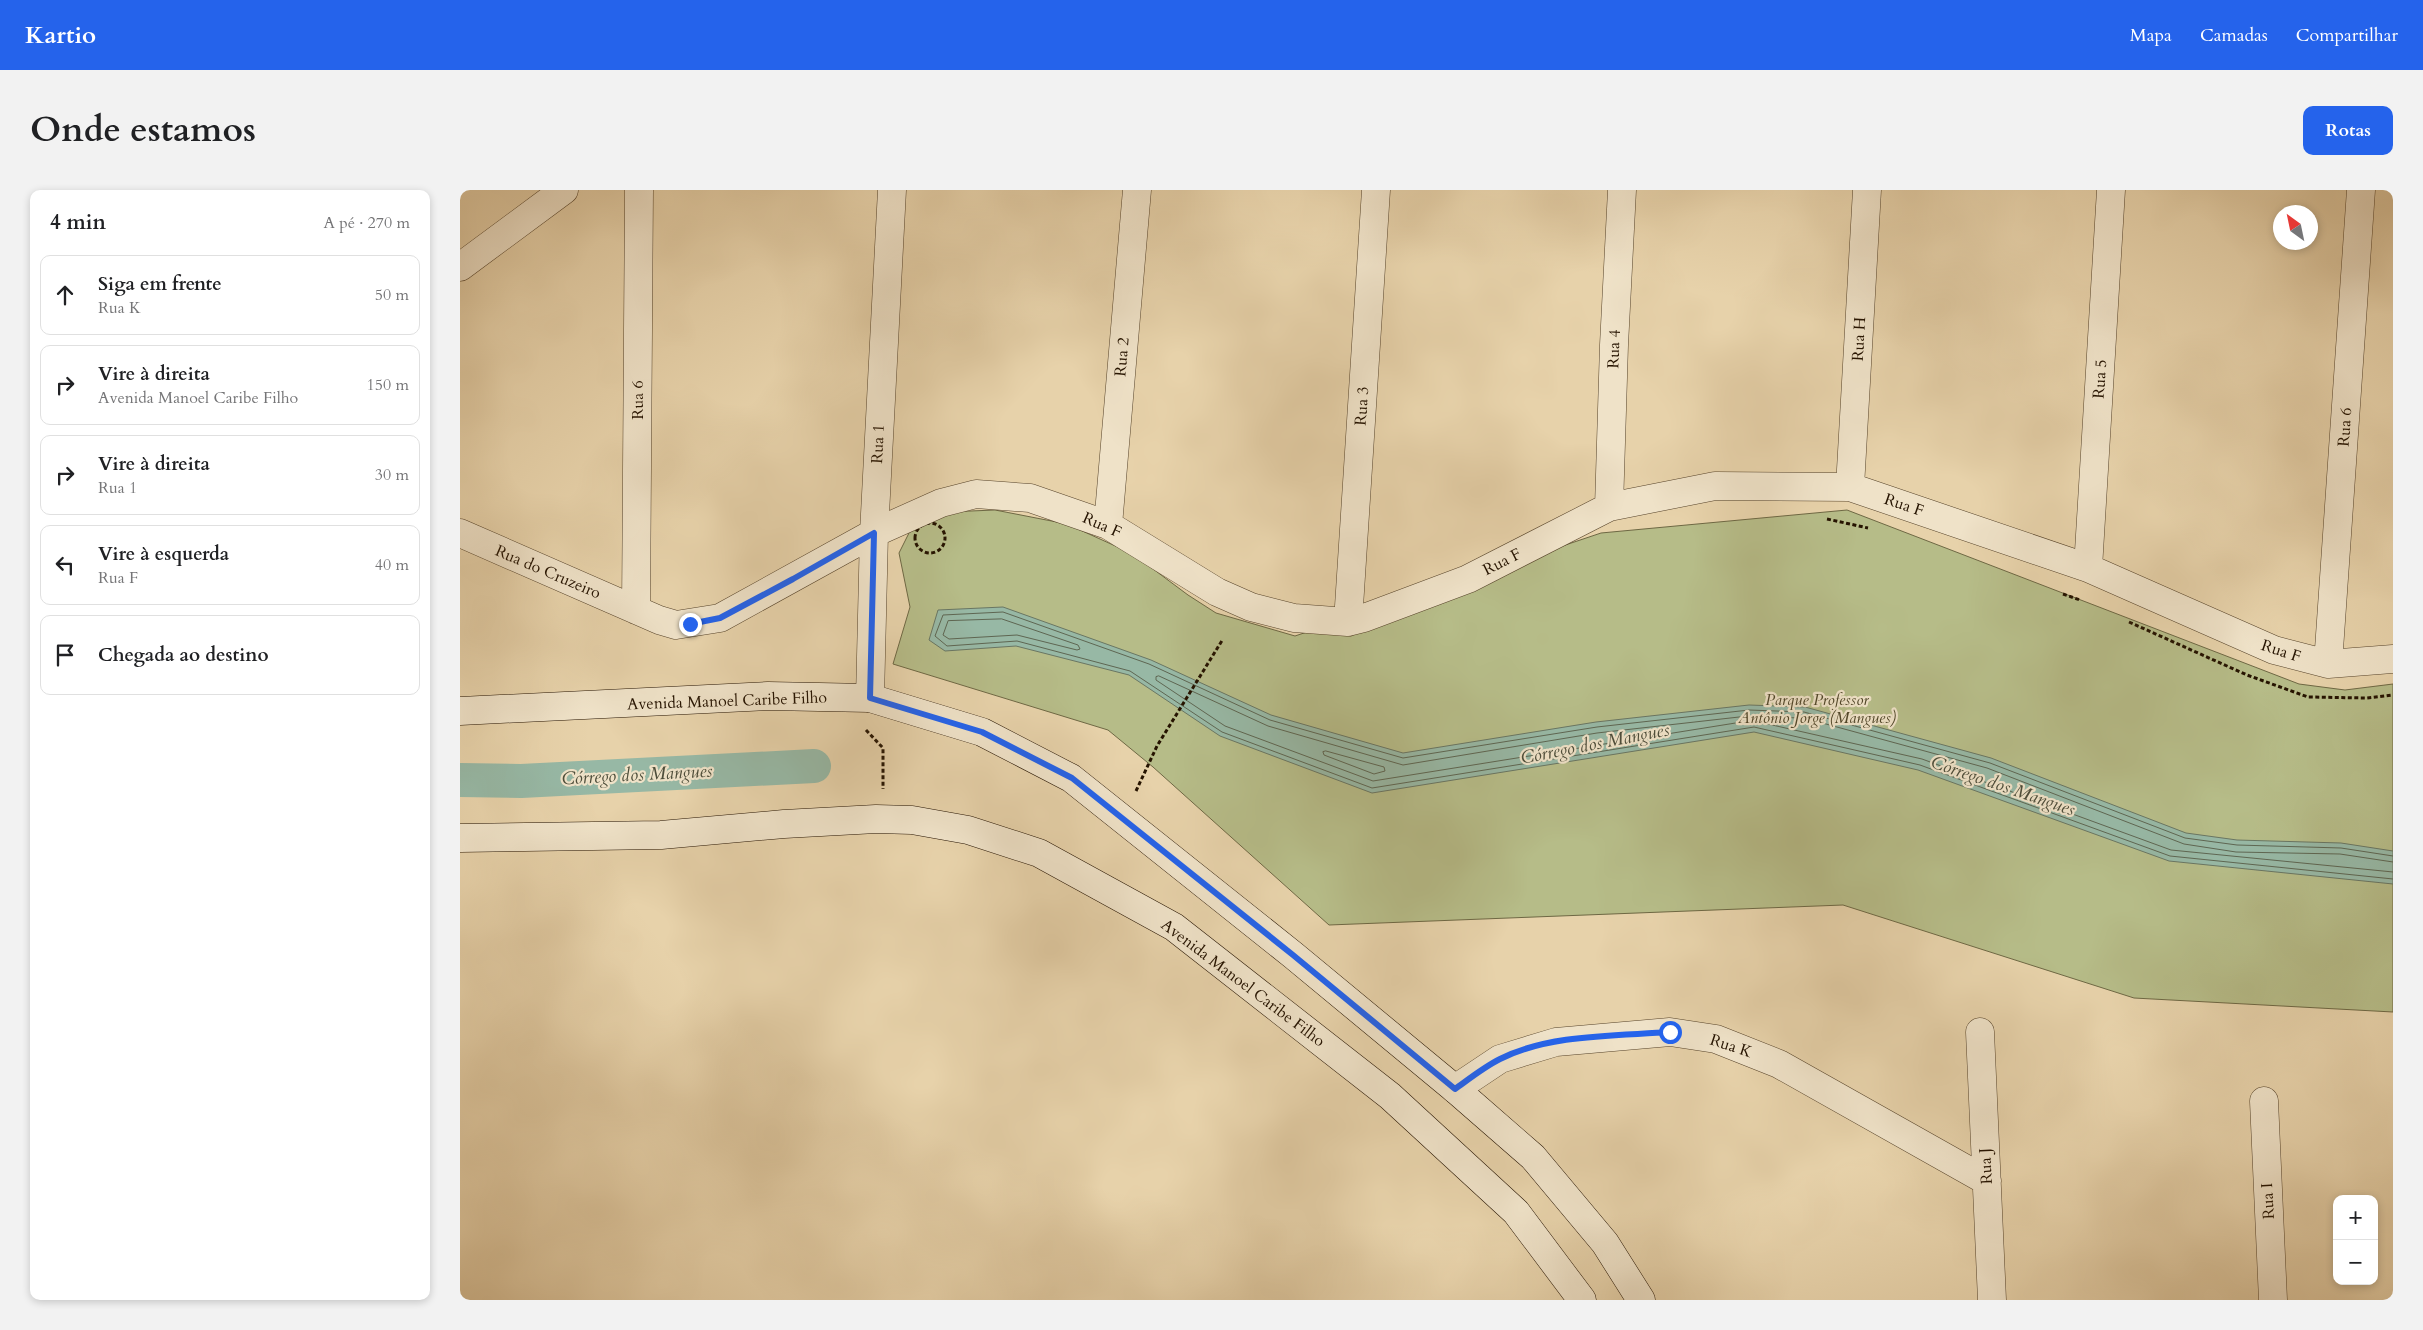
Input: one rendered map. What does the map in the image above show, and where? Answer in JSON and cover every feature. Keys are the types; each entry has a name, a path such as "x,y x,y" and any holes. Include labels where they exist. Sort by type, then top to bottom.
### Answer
{"street":[{"path":"460,267 564,190"},
{"name":"Rua 6","path":"636,610 639,190"},
{"name":"Rua 1","path":"870,698 874,533 892,190"},
{"name":"Rua 2","path":"1108,524 1137,190"},
{"name":"Rua 3","path":"1348,622 1376,190"},
{"name":"Rua 4","path":"1608,507 1622,190"},
{"name":"Rua H","path":"1850,487 1867,190"},
{"name":"Rua 5","path":"2088,568 2111,190"},
{"name":"Rua 6","path":"2328,664 2361,190"},
{"name":"Rua F","path":"636,610 676,625 720,618 874,533 941,503 976,494 1030,498 1108,524 1216,592 1251,607 1294,618 1348,622 1364,618 1468,579 1608,507 1715,486 1850,487 2088,568 2274,650 2328,664 2393,659"},
{"name":"Rua do Cruzeiro","path":"460,533 636,610"},
{"name":"Avenida Manoel Caribe Filho","path":"460,711 586,707 677,699 768,696 870,698 982,732 1072,778 1293,955 1455,1089 1533,1157 1605,1243 1641,1300"},
{"name":"Avenida Manoel Caribe Filho","path":"460,838 660,836 784,824 876,819 912,820 968,830 1039,853 1174,927 1404,1109 1516,1212 1582,1300"},
{"name":"Rua K","path":"1455,1089 1500,1059 1556,1042 1670,1032 1716,1039 1779,1064 1987,1181"},
{"name":"Rua J","path":"1980,1032 1992,1300"},
{"name":"Rua I","path":"2264,1101 2273,1300"}],"path":[{"path":"1826,519 1874,529"},
{"path":"945,535 950,530"},
{"path":"2059,593 2087,603"},
{"path":"2122,619 2247,676 2308,697 2367,698 2393,695"},
{"path":"1123,818 1157,746 1223,639"},
{"path":"835,698 883,748 883,788 876,819"}],"green space":[{"name":"Parque Professor Antônio Jorge (Mangues)","path":"995,510 1067,524 1133,554 1188,595 1216,613 1295,636 1601,533 1847,510 2299,684 2345,690 2393,684 2393,1012 2134,998 1843,905 1329,925 1153,767 1108,730 893,664 910,607 899,553 914,523 946,512"}],"water":[{"path":"1003,607 1151,660 1271,715 1403,753 1596,722 1749,705 1805,707 1991,758 2186,833 2237,840 2341,843 2393,851 2393,884 2169,861 1918,770 1754,732 1372,793 1220,736 1129,675 1016,646 945,651 929,640 938,610"}],"waterway":[{"name":"Córrego dos Mangues","path":"460,780 521,781 814,766"}],"route":[{"path":"690,624 720,618 874,533 870,698 957,726 982,732 1072,778 1293,955 1455,1089 1500,1059 1530,1048 1556,1042 1670,1032"}]}
